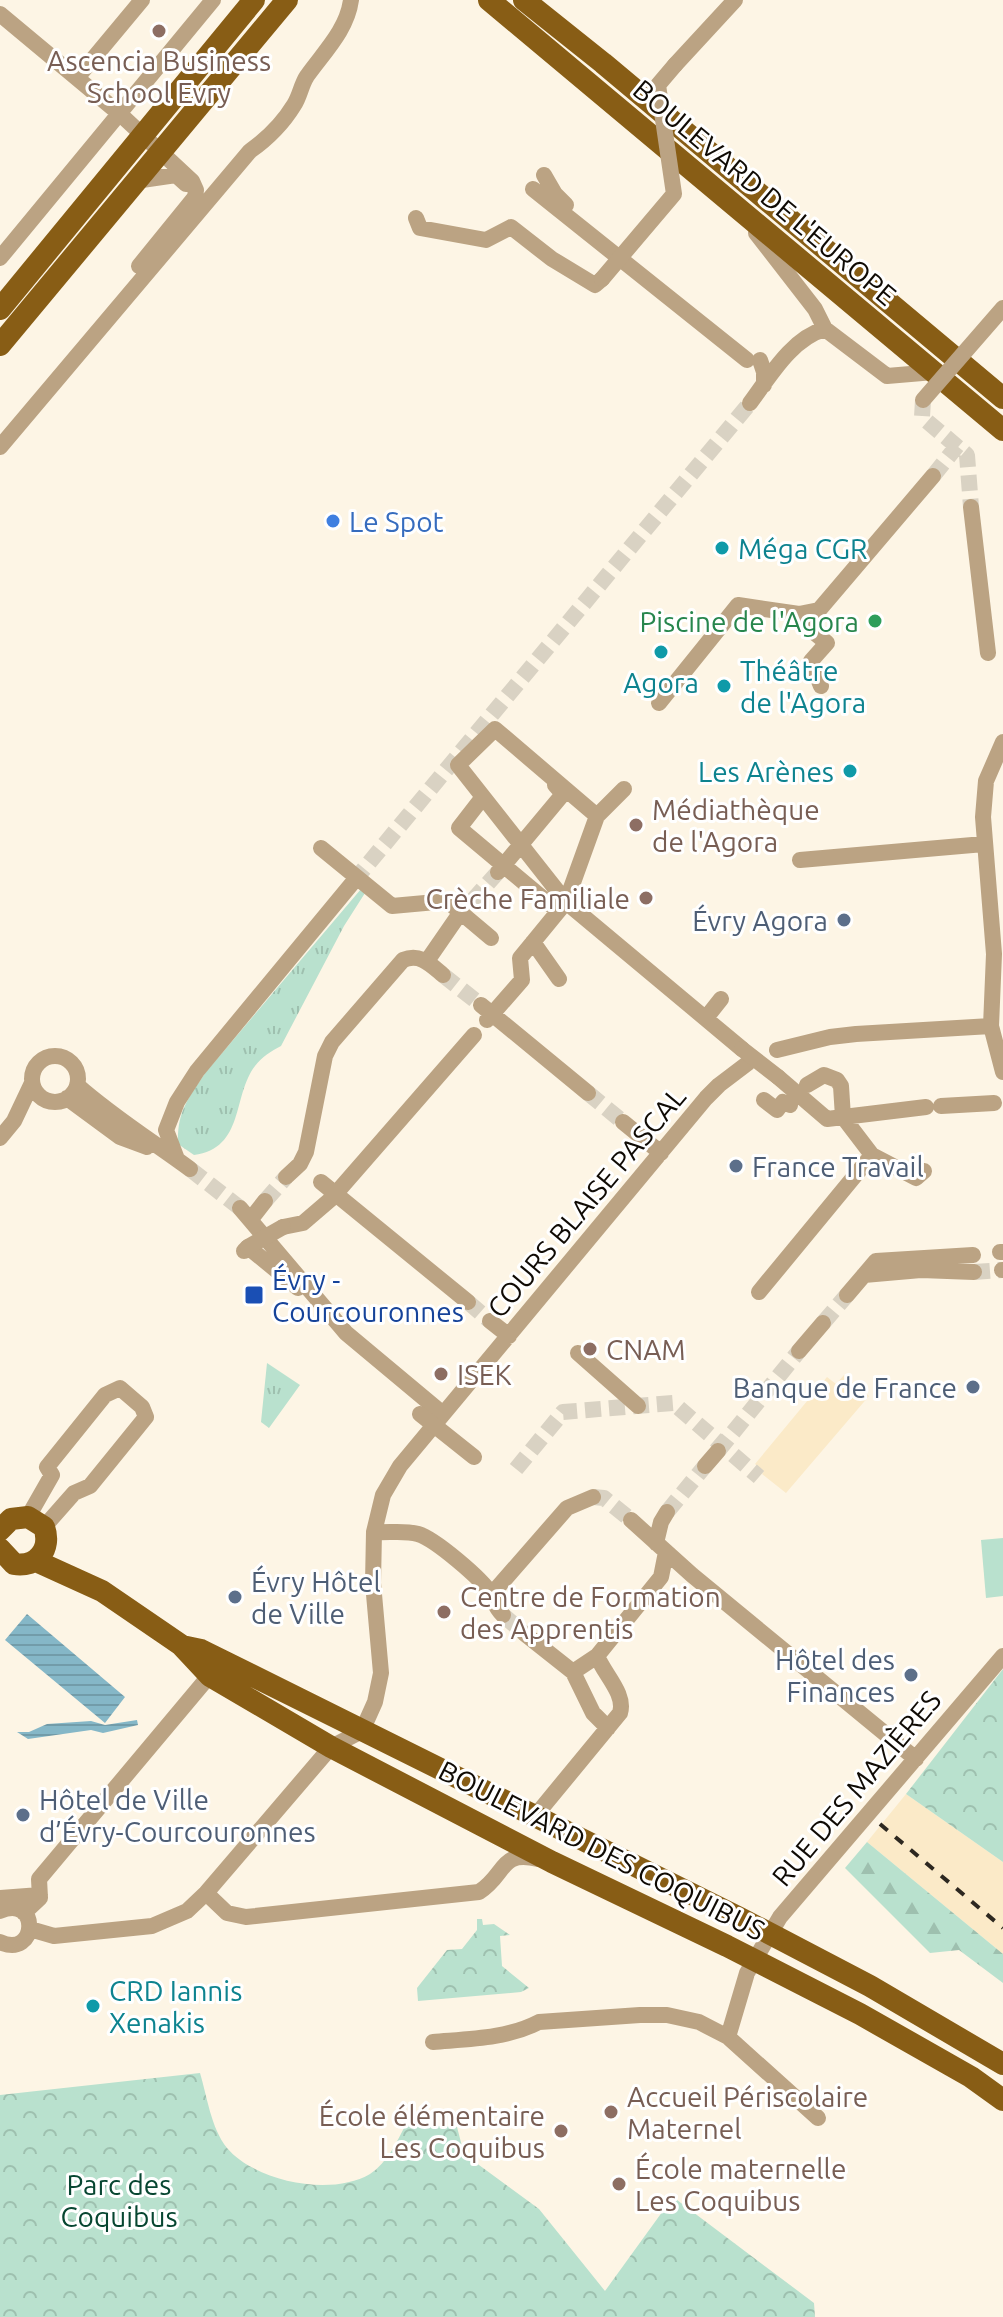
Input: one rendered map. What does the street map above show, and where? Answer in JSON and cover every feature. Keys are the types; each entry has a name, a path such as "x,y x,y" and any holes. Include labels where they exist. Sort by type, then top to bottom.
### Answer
{"main road":[{"path":"0,309 254,0"},
{"path":"0,345 287,0"},
{"name":"BOULEVARD DE L'EUROPE","path":"489,0 1003,430"},
{"name":"BOULEVARD DE L'EUROPE","path":"524,0 1003,398"},
{"path":"0,1530 11,1519 40,1528 46,1548 36,1561"},
{"name":"BOULEVARD DES COQUIBUS","path":"40,1528 102,1591"},
{"name":"BOULEVARD DES COQUIBUS","path":"0,1549 14,1564 36,1561 102,1591 181,1645 210,1676 331,1747 552,1862 754,1959 860,2014 971,2077 1003,2100"},
{"name":"BOULEVARD DES COQUIBUS","path":"181,1645 201,1650 768,1933 870,1986 1003,2064"}],"street":[{"path":"77,78 142,0"},
{"path":"0,258 213,0"},
{"path":"0,447 250,151 265,140 295,104 304,81 343,28 351,0"},
{"path":"416,218 420,228 486,240 511,227 552,259 595,285 674,194 658,85 690,45 735,0"},
{"path":"0,14 143,134 192,181 196,190 191,203 139,266"},
{"path":"135,181 176,175 186,184 188,191 142,248 138,259 138,284"},
{"path":"544,175 555,194 579,217 587,231"},
{"path":"533,189 754,360 764,372 764,385"},
{"path":"732,204 815,309 825,329 887,376 934,372"},
{"path":"800,290 832,255"},
{"path":"923,400 1003,308"},
{"path":"750,403 801,341 811,333 825,329"},
{"path":"659,703 738,605 799,614 819,610 933,476"},
{"path":"971,507 988,653"},
{"path":"799,614 804,624 827,643 811,661 821,686"},
{"path":"562,906 521,845 458,765 495,729 597,816"},
{"path":"1003,742 986,781 983,805 994,954 991,1026 1003,1072"},
{"path":"500,869 563,794 548,779"},
{"path":"588,1093 487,1013 522,980 520,958 562,906 597,816 624,789"},
{"path":"483,797 459,828 500,869 562,906 706,1018 742,1055 778,1077 827,1119 994,1103"},
{"path":"800,860 984,844"},
{"path":"321,848 392,906 447,901 491,938"},
{"path":"139,1140 158,1127 197,1071 354,881"},
{"path":"427,961 456,919"},
{"path":"533,942 559,979"},
{"path":"311,1173 311,1136 320,1072 332,1042 403,960 411,957 427,961 443,975"},
{"path":"706,1018 721,999"},
{"path":"777,1050 843,1035 991,1026"},
{"path":"336,1330 316,1310 311,1298 246,1249 283,1227 303,1223 331,1199 474,1035"},
{"name":"COURS BLAISE PASCAL","path":"362,1731 379,1691 381,1673 373,1583 374,1532 383,1495 400,1466 742,1055"},
{"path":"0,1138 14,1121 32,1083 37,1064 42,1059 54,1056 65,1058 74,1066 78,1075 65,1095 14,1121"},
{"path":"807,1085 824,1075 837,1080 841,1086 843,1117 872,1155 916,1178 924,1171"},
{"path":"32,1083 39,1095 65,1095 110,1131 162,1149 184,1164 166,1130 177,1102"},
{"path":"764,1100 777,1110 783,1102 790,1105"},
{"path":"623,1122 661,1153"},
{"path":"759,1292 872,1155"},
{"path":"286,1177 311,1173 468,1302"},
{"path":"265,1201 246,1213 338,1325 443,1414"},
{"path":"847,1295 876,1261 973,1255"},
{"path":"864,1275 921,1270 974,1272"},
{"path":"490,1321 509,1336"},
{"path":"799,1351 823,1323"},
{"path":"578,1353 638,1406"},
{"path":"40,1528 74,1493 90,1486 146,1417 142,1407 120,1388 105,1395 47,1467 74,1493"},
{"path":"420,1414 474,1457"},
{"path":"705,1466 718,1451"},
{"path":"40,1528 52,1475"},
{"path":"491,1595 567,1508 593,1497"},
{"path":"573,1672 597,1656 661,1577 661,1522 667,1512"},
{"path":"631,1520 692,1575 916,1759"},
{"path":"374,1532 421,1535 476,1578 503,1615"},
{"path":"661,1577 692,1575"},
{"path":"525,1634 573,1672 593,1713 608,1728"},
{"path":"536,1815 620,1713 623,1705 597,1656"},
{"name":"RUE DES MAZIÈRES","path":"728,2037 754,1959 768,1933 1003,1656"},
{"path":"0,1942 10,1945 20,1943 40,1895 39,1879 205,1681"},
{"path":"0,1911 10,1908 54,1936 152,1926 187,1911 206,1893 331,1747 362,1731"},
{"path":"206,1893 227,1913 246,1917 479,1892 489,1886 511,1857 522,1855 552,1862"},
{"path":"0,1898 40,1895"},
{"path":"433,2042 503,2036 521,2032 539,2022 667,2015 699,2022 728,2037 818,2118"}],"shaded area":[{"path":"844,1375 869,1396 786,1493 762,1474 764,1471 755,1464 827,1377 836,1384"},
{"path":"906,1794 1003,1862 1003,1954 867,1842"}],"green space":[{"path":"361,889 365,893 344,926 281,1046 261,1060 248,1078 230,1132 210,1150 194,1155 178,1144 178,1133 182,1114 194,1090"},
{"path":"267,1363 300,1385 269,1428 261,1422"},
{"path":"1003,1538 1003,1596 986,1598 981,1540"},
{"path":"1003,1669 1003,1862 906,1794"},
{"path":"867,1842 1003,1954 1003,1983 959,1950 930,1953 845,1868"},
{"path":"477,1919 482,1919 483,1925 494,1924 510,1935 500,1936 502,1966 529,1988 521,1992 418,2001 417,1988 447,1950 462,1949 477,1930"},
{"name":"Parc des Coquibus","path":"200,2073 213,2122 222,2140 240,2160 256,2170 315,2185 354,2181 382,2164 406,2124 457,2127 464,2154 539,2209 605,2291 673,2197 814,2303 815,2317 0,2317 0,2095"}],"water":[{"path":"27,1614 125,1697 105,1723 5,1640"},
{"path":"137,1720 138,1725 103,1733 91,1730 28,1739 17,1732 29,1732 47,1724 91,1721 105,1725"}],"tunnel":[{"path":"923,400 922,417 967,455 971,507"},
{"path":"354,881 750,403"},
{"path":"933,476 957,446"},
{"path":"456,919 498,872"},
{"path":"443,975 481,1005"},
{"path":"588,1093 623,1122"},
{"path":"190,1169 240,1208"},
{"path":"265,1201 286,1177"},
{"path":"974,1272 1002,1270"},
{"path":"823,1323 847,1295"},
{"path":"468,1302 490,1321"},
{"path":"718,1451 799,1351"},
{"path":"516,1469 563,1412 673,1403 759,1477"},
{"path":"667,1512 705,1466"},
{"path":"593,1497 604,1498 631,1520"},
{"path":"503,1615 525,1634"}],"railway":[{"path":"880,1824 1003,1928"}],"place":[{"name":"Ascencia Business School Evry","path":"159,31"},
{"name":"Le Spot","path":"333,521"},
{"name":"Méga CGR","path":"722,548"},
{"name":"Piscine de l'Agora","path":"875,621"},
{"name":"Agora","path":"661,652"},
{"name":"Théâtre de l'Agora","path":"724,686"},
{"name":"Les Arènes","path":"850,771"},
{"name":"Médiathèque de l'Agora","path":"636,825"},
{"name":"Crèche Familiale","path":"646,898"},
{"name":"Évry Agora","path":"844,920"},
{"name":"France Travail","path":"736,1166"},
{"name":"Évry - Courcouronnes","path":"254,1295"},
{"name":"CNAM","path":"590,1349"},
{"name":"ISEK","path":"441,1374"},
{"name":"Banque de France","path":"973,1387"},
{"name":"Évry Hôtel de Ville","path":"235,1597"},
{"name":"Centre de Formation des Apprentis","path":"444,1612"},
{"name":"Hôtel des Finances","path":"911,1675"},
{"name":"Hôtel de Ville d’Évry-Courcouronnes","path":"23,1815"},
{"name":"CRD Iannis Xenakis","path":"93,2006"},
{"name":"Accueil Périscolaire Maternel","path":"611,2112"},
{"name":"École élémentaire Les Coquibus","path":"561,2131"},
{"name":"École maternelle Les Coquibus","path":"619,2184"}]}
